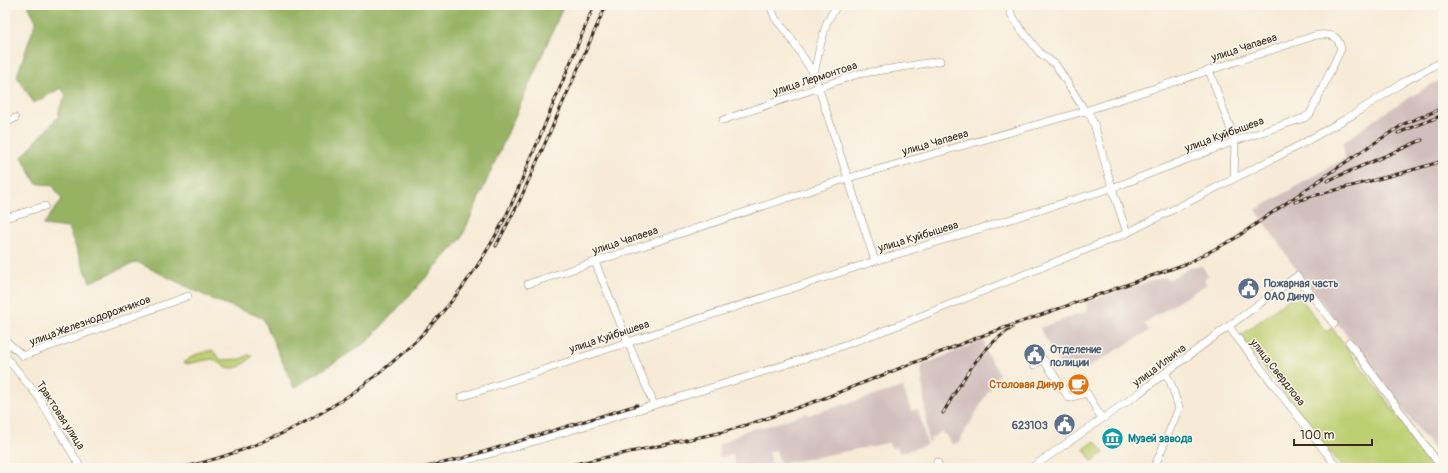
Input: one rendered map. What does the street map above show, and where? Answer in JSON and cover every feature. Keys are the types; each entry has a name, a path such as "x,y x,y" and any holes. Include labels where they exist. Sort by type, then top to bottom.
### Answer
{"street":[{"path":"770,5 775,18 814,74 876,261"},
{"path":"814,74 820,46 828,22 837,5"},
{"path":"1009,5 1011,14 1020,28 1040,53 1056,65 1085,111 1090,115 1127,233"},
{"name":"улица Чапаева","path":"528,284 848,178 1085,111 1317,35 1327,34 1336,37 1340,42 1341,49"},
{"name":"улица Куйбышева","path":"461,397 876,261 1112,188 1235,141 1304,118 1310,114 1341,49"},
{"path":"438,468 525,444 784,365 892,328 1127,233 1300,145 1354,114 1402,83 1443,61"},
{"name":"улица Лермонтова","path":"723,120 858,74 940,62"},
{"path":"1209,70 1235,141 1234,178"},
{"path":"5,124 15,118"},
{"path":"5,218 45,206"},
{"path":"595,262 654,405"},
{"name":"улица Ильича","path":"1031,468 1138,394 1297,276 1334,324"},
{"name":"улица Железнодорожников","path":"5,340 23,356 188,296"},
{"name":"улица Свердлова","path":"1230,327 1338,468"},
{"path":"1349,342 1442,468"},
{"name":"Трактовая улица","path":"6,359 38,396 80,466"},
{"path":"1034,365 1043,359 1069,398 1087,393 1102,419"},
{"path":"1154,468 1178,408 1170,381 1165,373"}],"shaded area":[{"path":"1443,79 1443,462 1289,259 1256,210 1345,158 1343,143 1378,117 1432,84"},
{"path":"1202,266 1208,276 1204,281 1207,284 1144,323 1149,331 1085,369 1061,367 1040,328 1088,311 1086,302 1164,277 1169,280 1189,268"},
{"path":"984,340 986,352 999,373 959,442 952,444 942,431 930,439 932,442 928,442 921,366"},
{"path":"903,387 911,411 918,409 927,444 923,446 899,453 898,447 892,448 888,443 780,464 776,450 769,452 773,468 736,468 733,455 720,457 718,446 747,430 764,427 807,413 808,415"}],"green space":[{"path":"28,5 564,5 461,239 368,341 294,388 263,318 212,299 137,262 90,282 68,228 43,225 62,199 53,186 36,183 22,157 59,116 59,110 66,95 61,88 34,103 17,76 36,21"},
{"path":"1297,293 1326,332 1332,328 1437,468 1342,468 1240,336"},
{"path":"207,351 213,351 221,360 241,359 248,355 252,356 244,364 234,368 227,367 212,359 186,364 184,362 195,355"},
{"path":"1095,441 1104,453 1092,461 1084,449"}],"railway":[{"path":"181,468 232,453 281,434 327,409 370,380 409,347 445,309 477,266 504,220 594,5"},
{"path":"496,246 520,200 606,5"},
{"path":"556,468 723,432 759,421 822,399 984,335 1188,263 1234,239 1404,124 1443,108"},
{"path":"1398,133 1443,115"},
{"path":"1327,181 1422,140"},
{"path":"1295,202 1443,161"},
{"path":"943,413 972,366 990,345 1012,328"},
{"path":"422,468 460,459 637,405"}],"place":[{"name":"Пожарная часть ОАО Динур","path":"1249,289"},
{"name":"Отделение полиции","path":"1035,355"},
{"name":"Столовая Динур","path":"1079,384"},
{"name":"623103","path":"1064,425"},
{"name":"Музей завода","path":"1112,438"}]}
